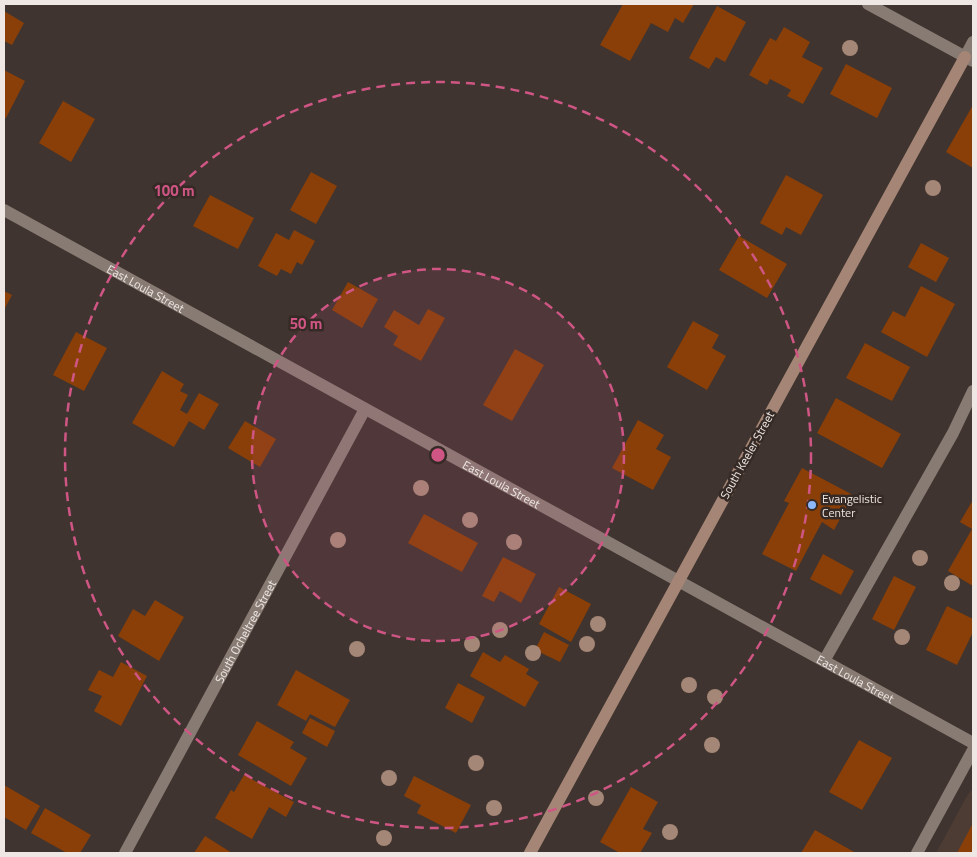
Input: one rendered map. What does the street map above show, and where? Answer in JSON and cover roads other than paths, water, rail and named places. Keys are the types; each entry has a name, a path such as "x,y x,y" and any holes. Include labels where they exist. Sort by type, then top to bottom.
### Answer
{"street":[{"path":"868,4 969,59 973,42"},
{"name":"South Keeler Street","path":"530,853 969,59"},
{"name":"East Loula Street","path":"4,210 973,743"},
{"path":"824,661 953,433 973,391"},
{"name":"South Ocheltree Street","path":"125,853 365,409"},
{"path":"917,853 973,750"}],"place":[{"name":"Evangelistic Center","path":"812,505"}]}
